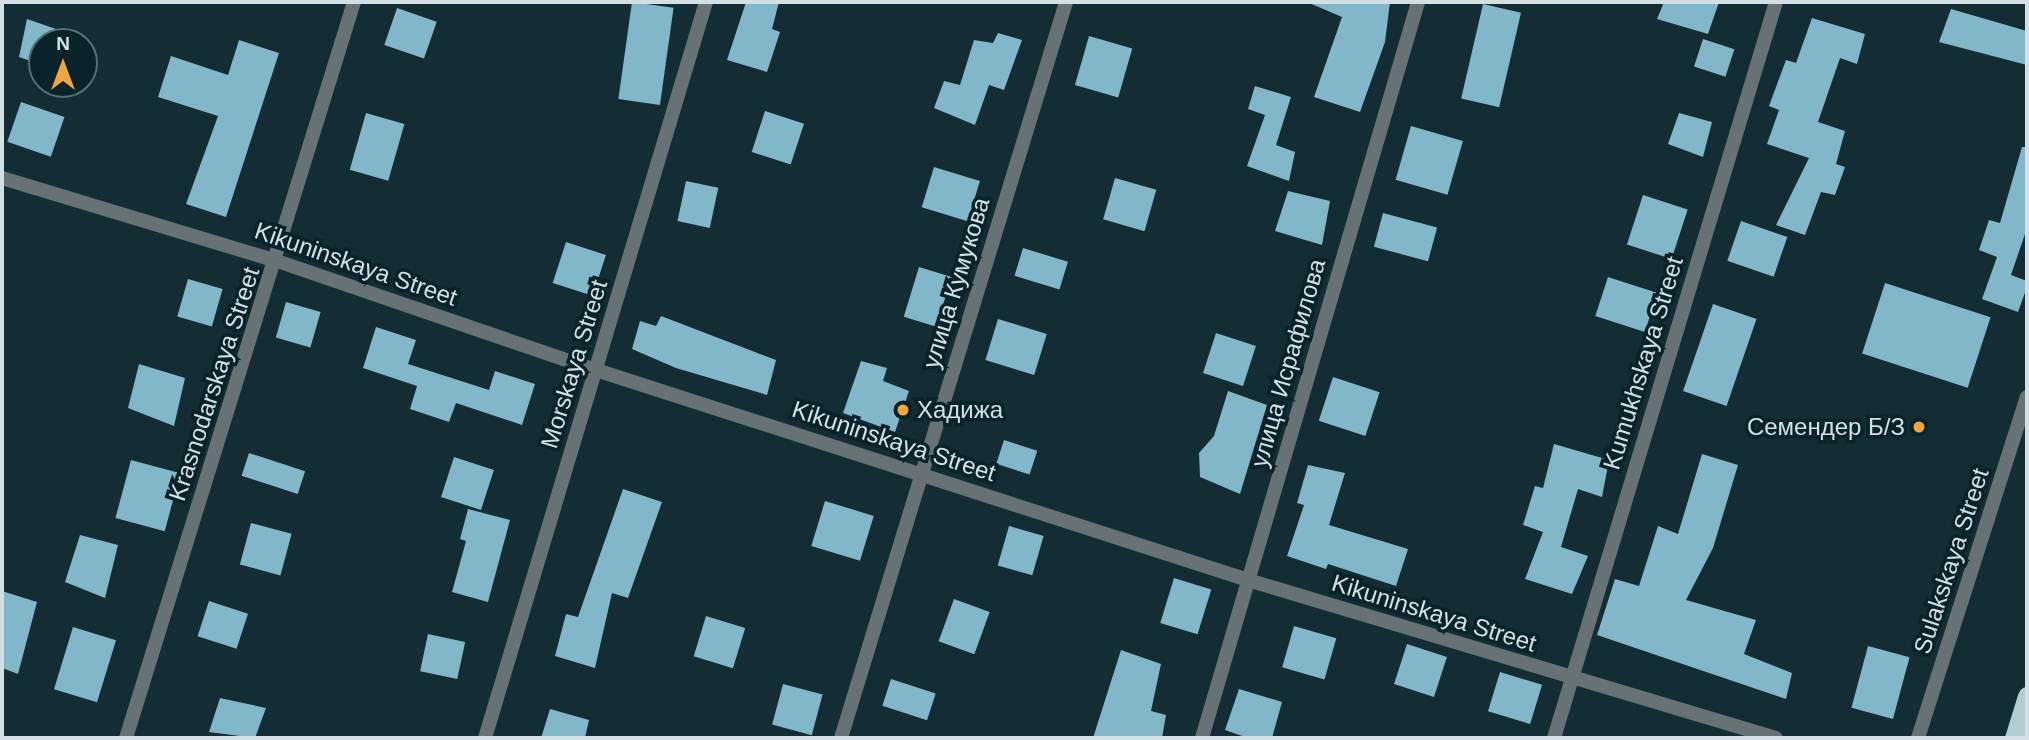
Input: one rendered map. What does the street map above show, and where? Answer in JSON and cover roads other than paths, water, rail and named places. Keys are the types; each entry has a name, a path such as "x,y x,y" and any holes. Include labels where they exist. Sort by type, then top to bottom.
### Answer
{"highway":[{"path":"2014,738 2027,696"}],"street":[{"name":"Krasnodarskaya Street","path":"126,738 277,261 354,2"},
{"name":"Morskaya Street","path":"485,738 706,2"},
{"name":"улица Кумукова","path":"841,738 1066,2"},
{"name":"улица Исрафилова","path":"1202,738 1419,2"},
{"name":"Kumukhskaya Street","path":"1554,738 1776,2"},
{"name":"Kikuninskaya Street","path":"2,178 277,261 596,370 1248,580 1776,738"},
{"name":"Sulakskaya Street","path":"1918,738 2027,397"}],"place":[{"name":"Хадижа","path":"903,410"},
{"name":"Семендер Б/З","path":"1919,427"}]}
